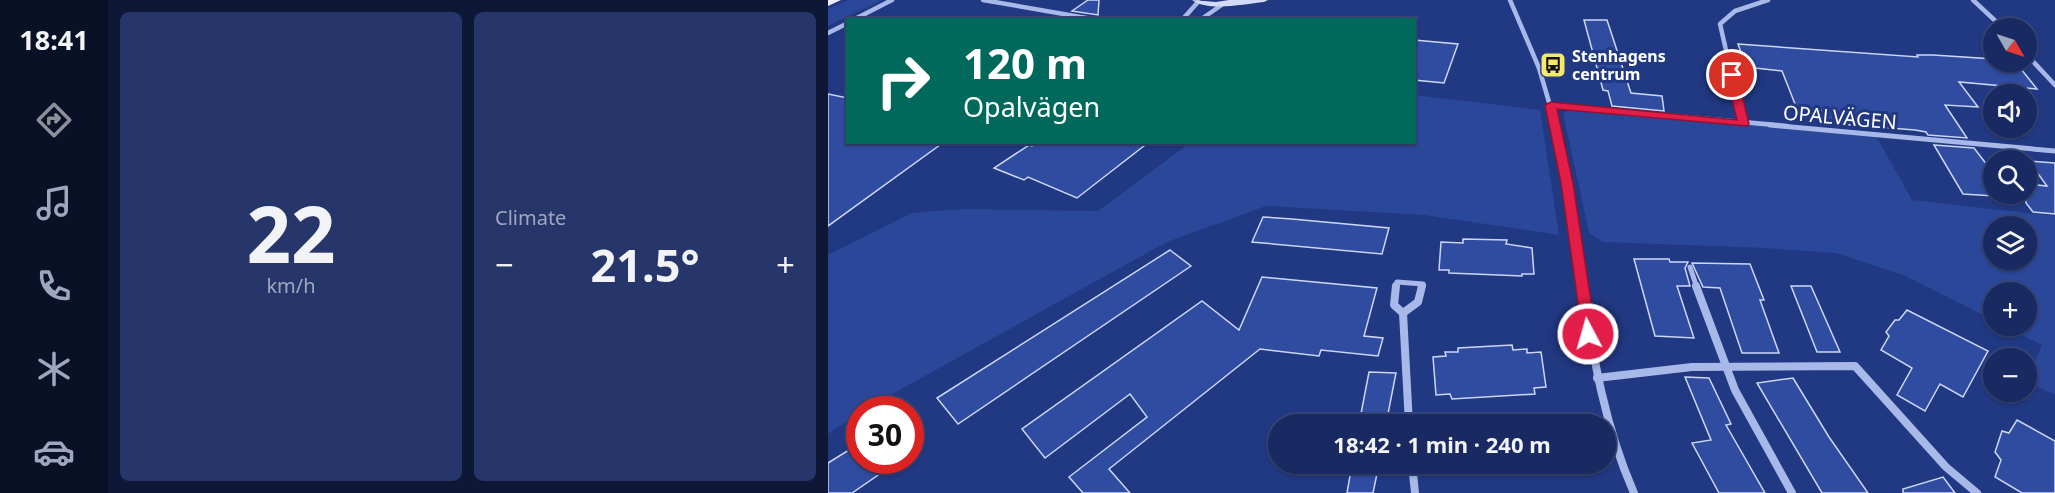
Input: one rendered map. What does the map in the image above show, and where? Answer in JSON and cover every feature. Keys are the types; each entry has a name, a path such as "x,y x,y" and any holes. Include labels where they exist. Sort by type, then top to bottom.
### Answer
{"main road":[{"path":"828,2 834,0"}],"street":[{"path":"857,18 892,0"},
{"path":"983,0 1087,18"},
{"path":"1022,6 1024,0"},
{"path":"1184,18 1197,1 1264,0"},
{"path":"1510,0 1532,45 1551,105 1567,183 1588,334 1597,378 1622,468 1634,493"},
{"path":"1743,124 1720,24 1726,16 1768,0"},
{"path":"1973,0 1992,18"},
{"path":"1203,18 1230,2"},
{"path":"828,33 846,24"},
{"path":"2037,66 2055,85"},
{"name":"OPALVÄGEN","path":"1551,105 2055,152"},
{"path":"1690,267 1725,367 1749,421 1792,493"},
{"path":"1402,314 1418,302 1423,284 1397,282 1394,305 1402,314 1407,414"},
{"path":"1597,378 1629,372 1725,367 1855,366 1946,467 1977,493"},
{"path":"1413,474 1415,493"}],"shaded area":[{"path":"848,0 882,0 828,26 828,9"},
{"path":"1416,95 1540,110 1559,235 1424,215 1266,206 1167,242 889,396 846,396 846,422 828,434 828,255 911,213 962,209 1098,211 1189,144 1416,144"},
{"path":"1572,108 1875,134 1912,200 2055,216 2055,395 2037,387 2037,356 2042,345 2024,336 2037,336 2037,282 1983,282 1983,315 1903,275 1836,253 1603,242 1589,233 1563,113"}],"building":[{"path":"1088,0 1099,0 1098,15 1072,11"},
{"path":"1584,20 1607,20 1631,93 1662,96 1664,111 1612,106 1608,91 1603,90"},
{"path":"1416,40 1458,44 1444,83 1416,80"},
{"path":"1738,44 1918,57 1917,55 1933,55 1983,58 1983,72 2023,72 2033,84 1959,82 1978,107 1945,105 1967,138 1928,135 1926,132 1915,130 1830,122 1825,111 1797,109 1782,71 1746,67"},
{"path":"828,94 846,98 846,144 941,144 828,226"},
{"path":"1035,144 1146,144 1077,198 1028,177 1024,180 994,168 1029,145"},
{"path":"1934,145 1974,148 1983,160 1983,195 1963,194"},
{"path":"2037,162 2055,163 2055,214 2033,212 2027,204 2037,204 2037,185 2047,186 2037,172"},
{"path":"1263,217 1389,228 1382,254 1252,242"},
{"path":"1463,239 1507,240 1506,244 1532,248 1534,274 1522,274 1522,276 1449,273 1449,270 1439,270 1441,242 1463,243"},
{"path":"1170,250 1191,266 958,424 937,398"},
{"path":"1634,259 1669,259 1670,262 1688,262 1685,268 1690,286 1677,286 1694,338 1655,336"},
{"path":"1692,263 1750,264 1764,300 1760,300 1779,353 1742,353 1720,288 1703,287"},
{"path":"1262,277 1377,288 1364,336 1383,338 1378,356 1321,350 1319,356 1260,349 1109,469 1130,493 1083,493 1069,477 1147,417 1130,394 1045,458 1022,429 1202,301 1239,330"},
{"path":"1791,286 1811,286 1840,352 1817,352"},
{"path":"1907,310 1983,348 1983,360 1963,397 1940,384 1925,411 1897,395 1912,368 1881,350 1889,336 1886,332 1895,320 1899,320"},
{"path":"1512,345 1513,350 1527,349 1527,353 1541,352 1546,387 1534,388 1535,394 1452,399 1450,394 1436,395 1433,357 1446,356 1445,352 1458,352 1458,348"},
{"path":"1369,372 1396,373 1388,414 1361,414"},
{"path":"1685,377 1709,378 1731,424 1726,425 1765,493 1719,493 1692,443 1711,440"},
{"path":"1793,378 1829,437 1868,493 1822,493 1757,383"},
{"path":"2017,420 2055,441 2055,493 2022,493 1995,477 2001,460 1995,452 2002,431 2009,433"},
{"path":"846,452 846,474 880,474 852,493 828,493 828,463"},
{"path":"1350,474 1377,474 1373,493 1347,493"},
{"path":"1943,477 1955,493 1903,493 1903,489"}],"place":[{"name":"Stenhagens centrum","path":"1553,65"}],"route":[{"path":"1588,334 1567,183 1551,105 1743,124 1732,75"}]}
